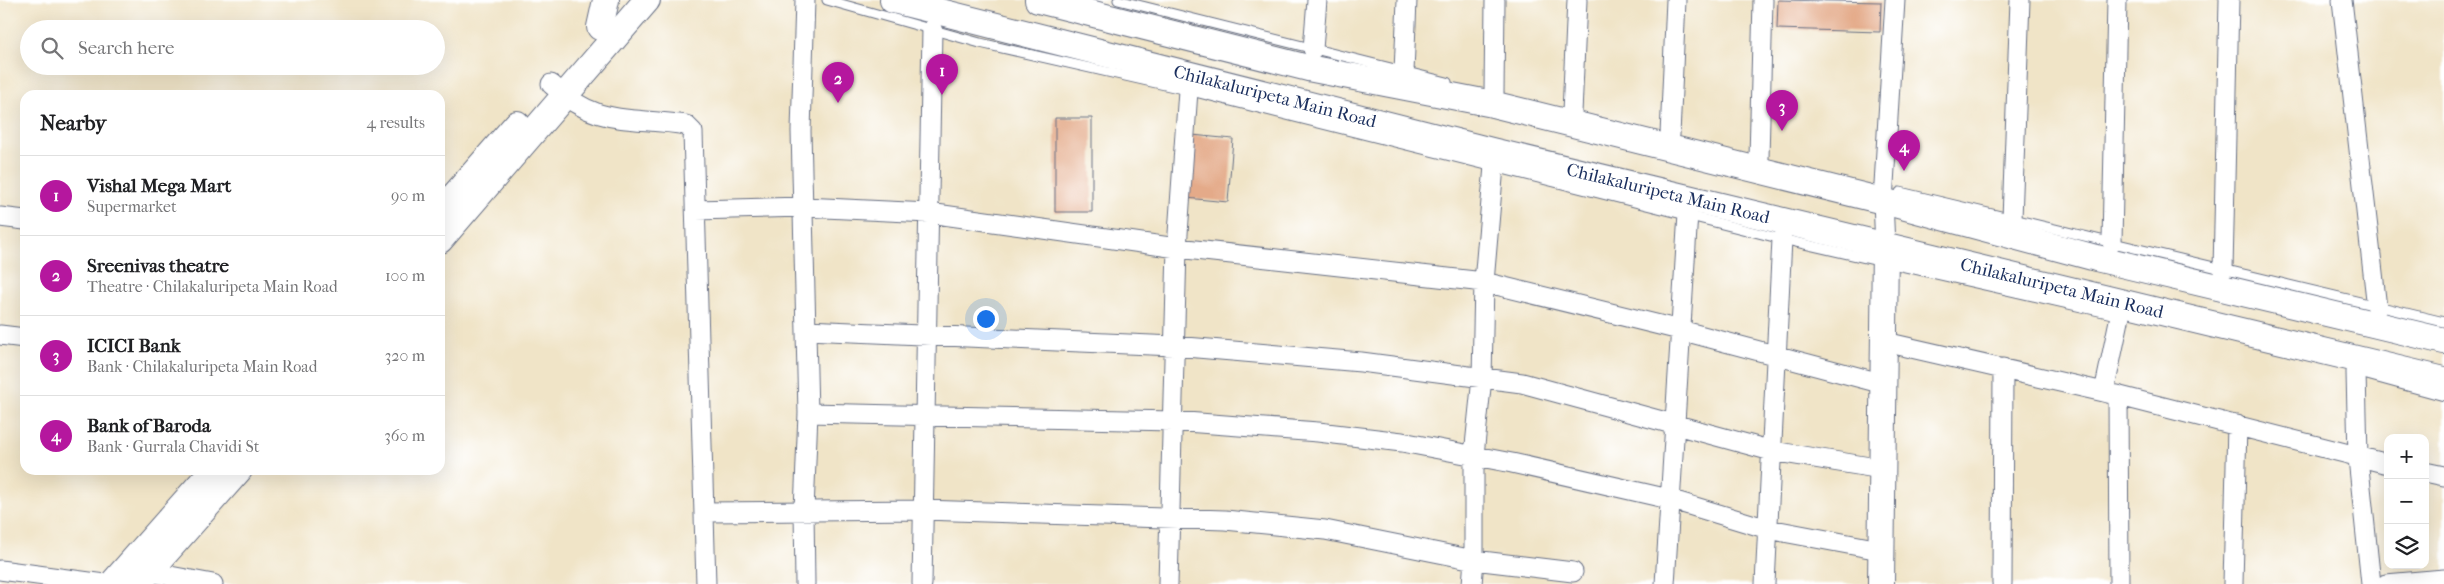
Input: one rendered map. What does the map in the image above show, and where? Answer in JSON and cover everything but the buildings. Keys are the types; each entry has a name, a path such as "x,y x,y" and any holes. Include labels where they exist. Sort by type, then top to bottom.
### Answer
{"main road":[{"path":"445,234 558,90 600,27 606,0"},
{"path":"600,27 641,0"},
{"path":"445,207 558,90 641,0"},
{"name":"Chilakaluripeta Main Road","path":"893,0 1188,83 1885,254 2444,380"},
{"name":"Chilakaluripeta Main Road","path":"1038,0 1308,68 1488,103 1880,192 2096,258 2444,341"},
{"path":"1881,584 1885,254"},
{"path":"147,567 211,475"},
{"path":"112,584 147,567 234,475"}],"street":[{"path":"805,584 804,510 808,413 804,207 800,131 806,0"},
{"path":"1313,49 1317,0"},
{"path":"1404,72 1407,0"},
{"path":"1494,93 1495,0"},
{"path":"1572,113 1577,0"},
{"path":"1670,135 1676,0"},
{"path":"1759,158 1763,0"},
{"path":"1885,254 1880,192 1895,0"},
{"path":"2012,219 2020,0"},
{"path":"2112,242 2117,0"},
{"path":"2223,270 2229,0"},
{"path":"2342,0 2377,308"},
{"path":"922,584 932,29"},
{"path":"1168,584 1177,248 1188,83"},
{"path":"558,90 595,114 675,123 690,127 694,132 706,584"},
{"path":"1472,584 1474,560 1474,455 1482,378 1484,282 1494,166"},
{"path":"696,210 804,207 929,213 1177,248 1484,282 1680,330 1884,384"},
{"path":"1665,584 1688,214"},
{"path":"0,217 20,219"},
{"path":"1765,584 1782,239"},
{"path":"2119,584 2111,393 2125,317"},
{"path":"806,330 1174,346 1361,362 1522,383 1772,451 1882,469"},
{"path":"0,335 20,337"},
{"path":"1885,342 2111,393 2384,463"},
{"path":"2002,584 2003,368"},
{"path":"2353,371 2358,458 2370,584"},
{"path":"808,413 1173,421 1318,432 1402,442 1474,455 1669,499 1768,529 1880,550"},
{"path":"2234,584 2236,425"},
{"path":"2429,473 2444,476"},
{"path":"705,512 923,510 1170,517 1325,530 1474,560 1573,572"},
{"path":"147,567 213,584"},
{"path":"0,570 104,584"},
{"path":"2386,584 2444,579"}],"lane":[{"path":"826,0 980,43 1188,83 1494,166 1782,239 1885,254 2125,317"},
{"path":"1118,0 1458,85"},
{"path":"1880,192 2112,242 2223,270 2280,282 2377,308 2444,322"},
{"path":"2353,371 2444,396"}],"place":[{"name":"Vishal Mega Mart","path":"942,95"},
{"name":"Sreenivas theatre","path":"838,103"},
{"name":"ICICI Bank","path":"1782,131"},
{"name":"Bank of Baroda","path":"1904,171"}]}
